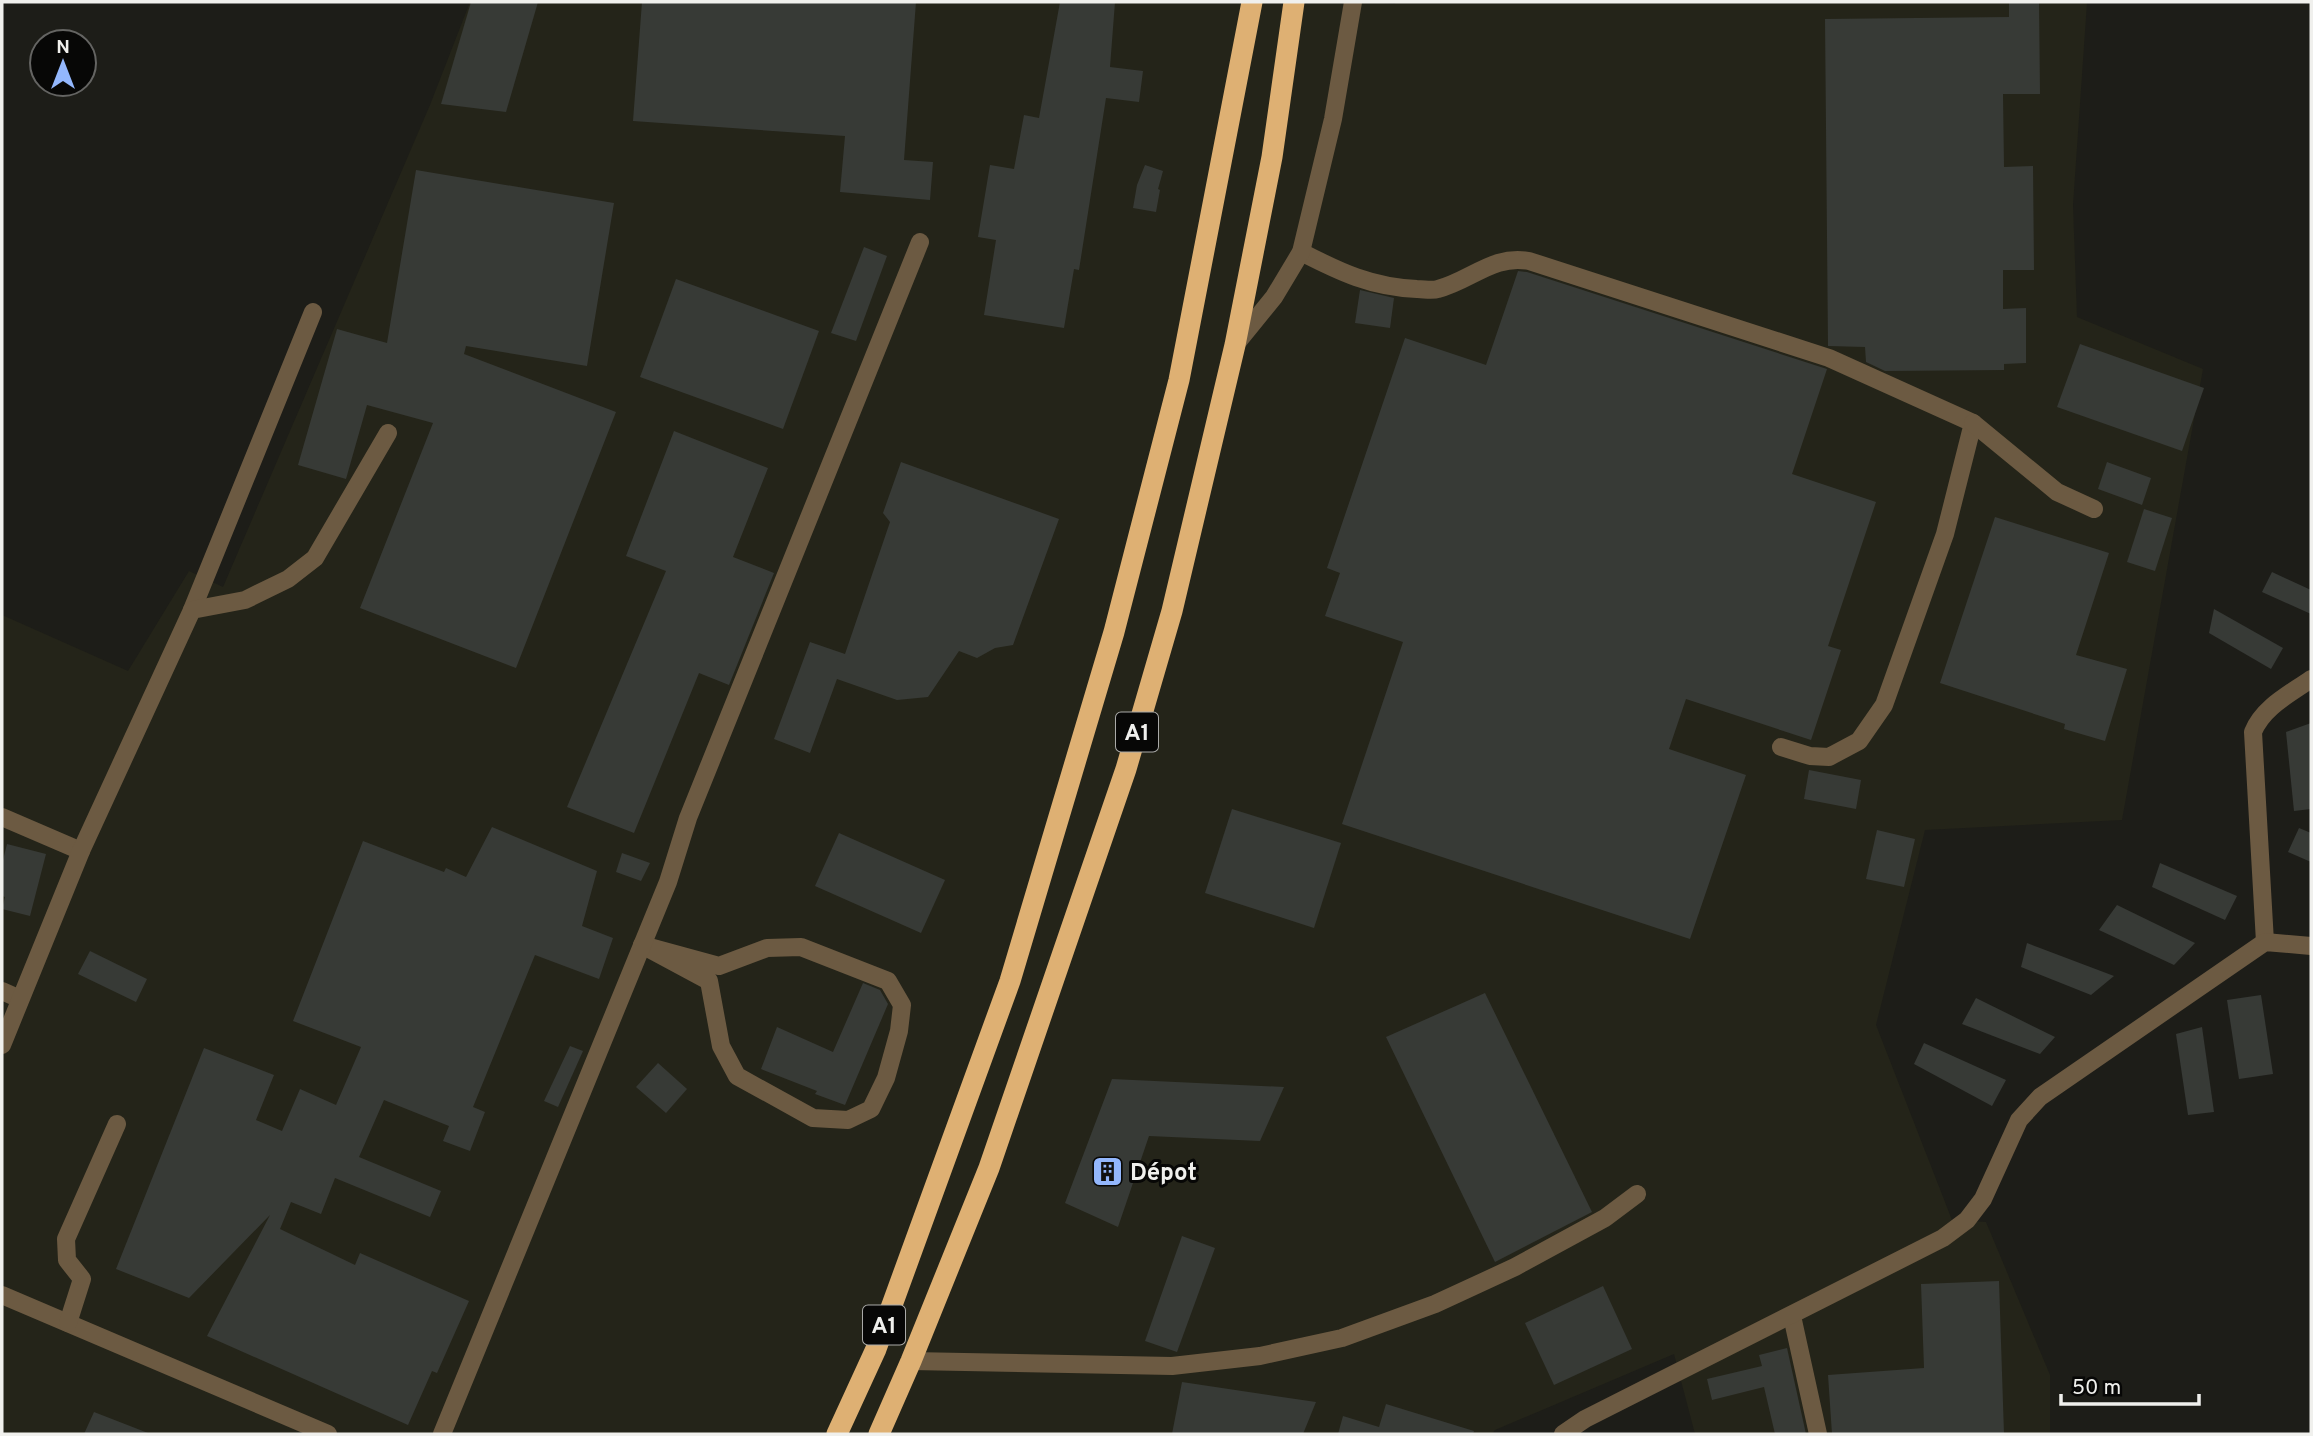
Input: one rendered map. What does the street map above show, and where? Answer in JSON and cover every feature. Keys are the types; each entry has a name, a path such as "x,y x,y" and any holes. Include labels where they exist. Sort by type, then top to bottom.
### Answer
{"highway":[{"name":"A1","path":"837,1434 876,1349 1010,981 1110,645 1179,380 1252,2"},
{"name":"A1","path":"879,1434 989,1168 1126,769 1172,611 1235,345 1272,157 1294,2"}],"street":[{"path":"1235,345 1274,297 1301,252 1333,119 1353,2"},
{"path":"442,1434 668,882 688,818 920,242"},
{"path":"1301,252 1351,278 1392,288 1437,290 1497,263 1514,258 1529,261 1829,358 1973,424 2057,492 2094,509"},
{"path":"2,1045 81,851 192,610 313,312"},
{"path":"1781,747 1810,756 1829,757 1859,741 1884,705 1945,534 1973,424"},
{"path":"192,610 244,600 288,579 315,558 388,433"},
{"path":"2265,942 2253,732 2258,719 2268,710 2311,680"},
{"path":"2,817 81,851"},
{"path":"1563,1434 1584,1419 1943,1238 1967,1220 1983,1199 2019,1121 2040,1097 2265,942 2311,946"},
{"path":"642,945 719,966 767,948 802,947 888,981 902,1005 899,1031 886,1078 871,1110 848,1120 813,1118 737,1076 721,1046 709,981 642,945"},
{"path":"2,991 20,999"},
{"path":"68,1323 82,1279 67,1260 66,1239 117,1125"},
{"path":"911,1361 1172,1366 1260,1356 1342,1338 1435,1304 1515,1267 1605,1218 1637,1194"},
{"path":"2,1295 328,1434"},
{"path":"1792,1316 1818,1434"}],"shaded area":[{"path":"470,2 2087,2 2073,205 2077,317 2203,369 2122,820 1925,830 1876,1025 1952,1220 1986,1222 2050,1375 2050,1434 1695,1434 1674,1354 1495,1430 1492,1434 2,1434 2,615 128,671 189,571 223,587 430,105"}],"building":[{"path":"471,2 538,2 506,112 441,104"},
{"path":"642,2 916,2 904,160 933,162 930,200 840,192 845,136 633,121"},
{"path":"1060,2 1115,2 1110,67 1143,71 1139,102 1106,98 1079,270 1074,269 1064,328 984,315 996,240 978,237 990,165 1014,169 1024,115 1039,118"},
{"path":"2009,2 2039,2 2040,94 2003,94 2004,167 2033,166 2034,270 2003,270 2003,309 2026,308 2026,363 2004,364 2004,370 1885,371 1866,362 1865,347 1828,346 1825,19 2009,17"},
{"path":"1145,165 1163,171 1156,212 1133,208 1137,185"},
{"path":"416,170 614,203 587,366 466,346 464,354 616,412 516,668 360,608 433,423 367,405 346,479 298,465 337,329 387,343"},
{"path":"864,247 887,256 856,341 831,333"},
{"path":"1518,271 1827,369 1792,474 1876,502 1828,646 1841,650 1811,740 1686,699 1669,749 1746,775 1690,939 1342,824 1403,642 1325,616 1340,573 1327,568 1405,338 1486,365"},
{"path":"676,279 819,331 783,429 640,377"},
{"path":"1360,290 1394,298 1390,328 1355,323"},
{"path":"2080,344 2204,388 2182,451 2057,407"},
{"path":"674,431 768,468 733,557 774,573 729,685 699,673 634,833 567,807 666,571 626,556"},
{"path":"901,462 1059,519 1013,645 995,648 977,658 959,651 928,697 897,700 837,679 810,753 774,739 810,642 845,654 890,522 883,513"},
{"path":"2107,462 2151,478 2142,505 2098,489"},
{"path":"2144,509 2172,518 2155,571 2127,562"},
{"path":"1995,517 2109,553 2076,655 2127,669 2105,741 2064,729 2065,724 1940,683"},
{"path":"2272,572 2311,590 2311,614 2262,592"},
{"path":"2214,609 2283,648 2271,669 2209,633"},
{"path":"2311,723 2311,809 2294,811 2286,732"},
{"path":"1809,770 1861,780 1856,809 1804,799"},
{"path":"1232,809 1341,843 1314,928 1205,893"},
{"path":"492,827 597,871 582,926 613,938 599,979 535,955 473,1107 485,1112 470,1151 443,1141 449,1126 384,1100 359,1157 441,1191 430,1217 335,1178 321,1214 291,1202 280,1229 355,1265 360,1253 469,1301 437,1373 432,1371 408,1425 207,1336 270,1215 189,1298 116,1269 204,1048 274,1075 256,1120 282,1131 300,1089 336,1105 361,1047 293,1021 363,841 444,872 446,868 466,877"},
{"path":"2299,828 2311,833 2311,862 2288,852"},
{"path":"1877,830 1915,839 1904,887 1866,879"},
{"path":"839,833 945,880 921,933 815,886"},
{"path":"7,844 46,854 30,916 2,909 5,897 2,896 2,864"},
{"path":"622,853 650,863 641,881 616,872"},
{"path":"2160,863 2237,896 2225,920 2152,887"},
{"path":"2117,905 2195,943 2174,965 2099,930"},
{"path":"2027,943 2114,976 2091,995 2021,967"},
{"path":"90,951 147,979 136,1002 78,974"},
{"path":"863,983 880,990 888,1004 845,1105 761,1069 777,1027 833,1052"},
{"path":"1485,993 1592,1212 1495,1262 1386,1037"},
{"path":"2261,995 2273,1074 2239,1079 2227,1000"},
{"path":"1976,998 2055,1037 2040,1054 1962,1024"},
{"path":"2202,1027 2214,1112 2188,1115 2176,1034"},
{"path":"1924,1043 2006,1080 1992,1106 1914,1064"},
{"path":"570,1046 583,1051 558,1107 544,1101"},
{"path":"658,1063 687,1089 666,1113 636,1087"},
{"name":"Dépot","path":"1112,1079 1284,1087 1260,1141 1149,1136 1118,1227 1065,1203"},
{"path":"1182,1236 1215,1248 1177,1352 1145,1341"},
{"path":"1999,1281 2004,1434 1832,1434 1828,1375 1924,1368 1921,1284"},
{"path":"1603,1286 1632,1349 1554,1385 1525,1323"},
{"path":"1787,1348 1806,1434 1775,1434 1764,1387 1712,1400 1707,1379 1762,1366 1759,1355"},
{"path":"1182,1382 1316,1402 1303,1434 1172,1434"},
{"path":"1386,1404 1474,1431 1473,1434 1338,1434 1343,1416 1379,1427"},
{"path":"94,1412 148,1433 148,1434 84,1434"}],"place":[{"name":"Dépot","path":"1107,1172"}]}
